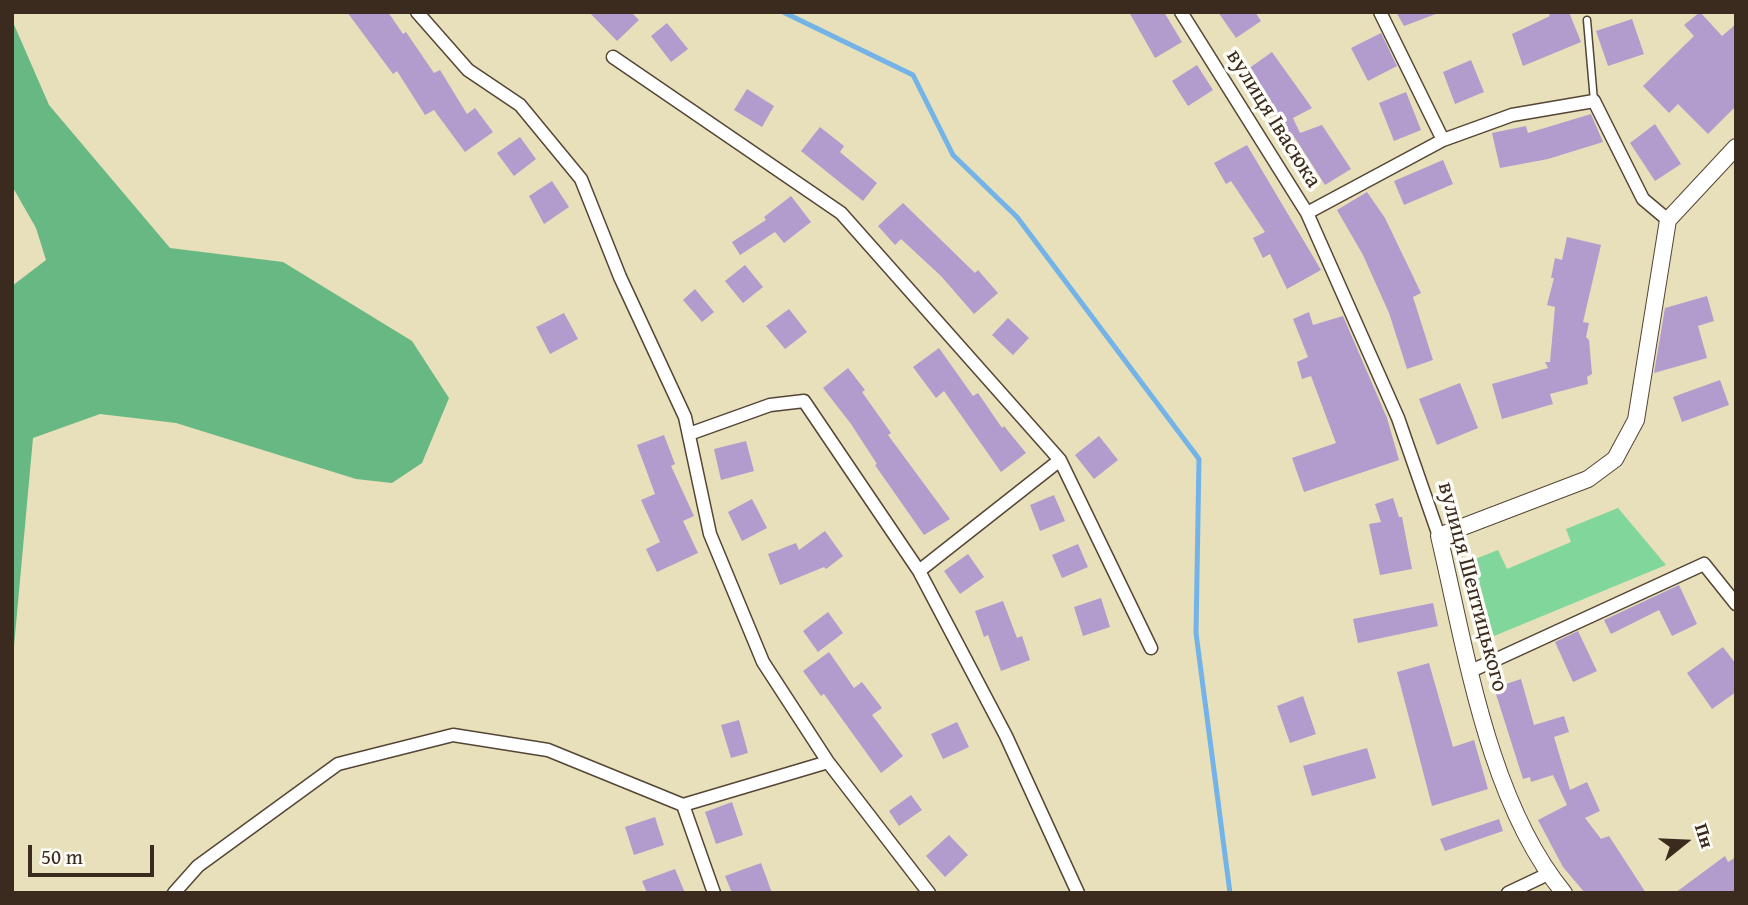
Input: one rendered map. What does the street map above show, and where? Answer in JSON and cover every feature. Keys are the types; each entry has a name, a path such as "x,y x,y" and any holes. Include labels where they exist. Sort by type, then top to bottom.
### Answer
{"street":[{"path":"417,12 468,70 520,106 581,179 620,277 685,417 709,534 763,662 828,762 929,893"},
{"name":"вулиця Івасюка","path":"1181,12 1307,213"},
{"path":"1380,12 1443,140"},
{"path":"613,57 841,213 1060,460 1151,648"},
{"path":"1307,213 1443,140 1512,115 1594,101 1643,198 1668,220"},
{"path":"1439,536 1588,479 1615,459 1636,420 1668,220 1736,147"},
{"name":"вулиця Шептицького","path":"1307,213 1398,418 1439,536 1471,671 1502,783 1548,874 1563,893"},
{"path":"689,434 770,405 804,401 919,571 1006,736 1078,893"},
{"path":"919,571 1060,460"},
{"path":"1471,671 1704,564 1736,604"},
{"path":"174,893 198,866 338,764 453,735 548,750 683,805 828,762"},
{"path":"683,805 714,893"},
{"path":"1508,893 1548,874"}],"lane":[{"path":"1587,20 1594,101"}],"green space":[{"path":"12,20 49,105 170,248 283,262 412,341 449,398 422,463 392,483 356,479 176,423 100,414 33,438 12,668 12,286 46,260 36,228 12,186"},
{"path":"1618,508 1666,565 1494,636 1465,563 1498,550 1507,569 1571,542 1566,529"}],"building":[{"path":"347,12 388,12 403,34 406,32 434,73 440,70 467,114 475,108 493,132 465,152 434,110 425,115 397,71 393,74"},
{"path":"589,12 631,12 639,20 617,41"},
{"path":"1129,12 1164,12 1182,42 1155,58"},
{"path":"1218,12 1255,12 1261,21 1236,38"},
{"path":"1396,12 1441,12 1404,26"},
{"path":"1548,12 1569,12 1581,42 1523,66 1512,34 1550,16"},
{"path":"1700,12 1722,36 1736,24 1736,106 1708,134 1678,104 1669,113 1643,86 1694,36 1684,25"},
{"path":"1632,19 1644,54 1608,66 1596,31"},
{"path":"667,23 688,49 671,62 651,36"},
{"path":"1381,33 1397,66 1368,81 1351,48"},
{"path":"1272,52 1312,108 1293,118 1300,133 1322,125 1351,169 1325,185 1295,138 1290,141 1272,113 1277,110 1248,69"},
{"path":"1471,60 1484,92 1455,104 1443,72"},
{"path":"1197,65 1213,90 1188,106 1172,81"},
{"path":"747,89 774,106 762,127 734,110"},
{"path":"1406,92 1421,130 1394,141 1379,103"},
{"path":"1591,114 1603,142 1548,159 1500,168 1492,133 1526,126 1528,133"},
{"path":"1655,124 1681,164 1655,181 1630,143"},
{"path":"820,127 844,146 840,152 877,183 863,201 801,151"},
{"path":"520,137 536,159 514,176 497,153"},
{"path":"1247,145 1321,270 1287,289 1270,254 1263,258 1253,238 1265,232 1231,181 1226,184 1214,163"},
{"path":"1443,160 1453,184 1404,205 1394,181"},
{"path":"552,181 569,207 544,224 529,196"},
{"path":"1367,192 1385,218 1421,293 1413,297 1433,360 1407,369 1389,313 1363,255 1337,210"},
{"path":"791,196 811,222 784,243 775,232 740,255 732,242 766,220 764,217"},
{"path":"903,203 975,273 978,270 998,293 974,314 941,276 901,239 895,245 878,226"},
{"path":"1567,237 1601,245 1583,322 1589,323 1586,337 1589,340 1592,374 1587,377 1588,384 1550,394 1553,404 1502,419 1492,384 1548,368 1545,362 1550,362 1555,307 1547,305 1554,278 1551,278 1555,258 1562,260"},
{"path":"745,265 763,287 743,303 725,281"},
{"path":"695,289 714,312 702,322 683,300"},
{"path":"1707,296 1714,321 1698,326 1707,358 1654,373 1665,308"},
{"path":"789,309 807,332 785,349 766,326"},
{"path":"1309,312 1313,325 1343,316 1387,418 1399,460 1304,492 1292,458 1336,443 1311,376 1302,379 1297,362 1308,357 1293,319"},
{"path":"564,313 578,339 550,354 536,327"},
{"path":"1008,318 1029,338 1013,355 992,335"},
{"path":"939,348 973,396 978,393 1002,428 1004,426 1026,453 1001,472 944,391 936,398 913,367"},
{"path":"848,368 891,433 888,435 950,519 924,535 875,465 877,464 851,424 823,388"},
{"path":"1720,380 1729,405 1682,422 1673,397"},
{"path":"1460,383 1478,428 1437,445 1419,399"},
{"path":"664,435 675,464 671,466 694,516 683,521 698,553 657,572 646,549 660,542 641,500 655,494 637,445"},
{"path":"1099,436 1118,460 1094,479 1075,455"},
{"path":"746,441 754,471 721,480 714,449"},
{"path":"1054,495 1065,521 1040,531 1030,505"},
{"path":"1393,498 1399,517 1402,517 1412,569 1380,575 1369,524 1381,522 1375,504"},
{"path":"752,499 767,528 742,541 728,512"},
{"path":"825,531 843,556 826,569 824,567 780,585 768,554 796,543 799,550"},
{"path":"1078,544 1088,567 1062,578 1052,555"},
{"path":"968,554 984,577 960,594 944,571"},
{"path":"1679,585 1697,624 1672,636 1659,610 1611,634 1604,620"},
{"path":"1101,598 1110,627 1083,636 1074,607"},
{"path":"1003,601 1017,638 1022,636 1030,660 1001,671 988,635 984,637 975,611"},
{"path":"1433,603 1438,626 1358,643 1353,619"},
{"path":"828,612 843,633 818,652 803,631"},
{"path":"1578,631 1597,671 1573,682 1555,642"},
{"path":"1723,647 1736,664 1736,692 1712,709 1687,673"},
{"path":"829,652 854,688 862,682 882,708 872,715 903,756 881,773 824,694 821,696 803,671"},
{"path":"1429,663 1453,747 1474,740 1488,789 1432,806 1397,672"},
{"path":"1521,679 1534,725 1564,716 1569,732 1554,737 1570,790 1587,782 1600,811 1585,818 1601,839 1609,836 1646,893 1585,893 1563,867 1538,820 1567,805 1553,775 1531,782 1530,777 1523,779 1494,688"},
{"path":"1303,696 1316,734 1290,743 1277,706"},
{"path":"739,720 748,753 731,758 721,725"},
{"path":"957,722 969,747 943,759 931,734"},
{"path":"1367,748 1376,778 1312,796 1303,766"},
{"path":"911,795 922,810 899,826 889,811"},
{"path":"732,802 743,835 716,844 705,812"},
{"path":"655,817 664,845 634,855 625,827"},
{"path":"1499,819 1503,831 1445,851 1440,839"},
{"path":"949,835 968,855 945,877 926,856"},
{"path":"1725,856 1728,862 1736,857 1736,893 1675,893"},
{"path":"761,863 772,893 732,893 725,876"},
{"path":"675,869 685,893 647,893 642,881"}],"waterway":[{"path":"783,12 913,75 953,155 1017,217 1199,459 1196,633 1230,893"}]}
